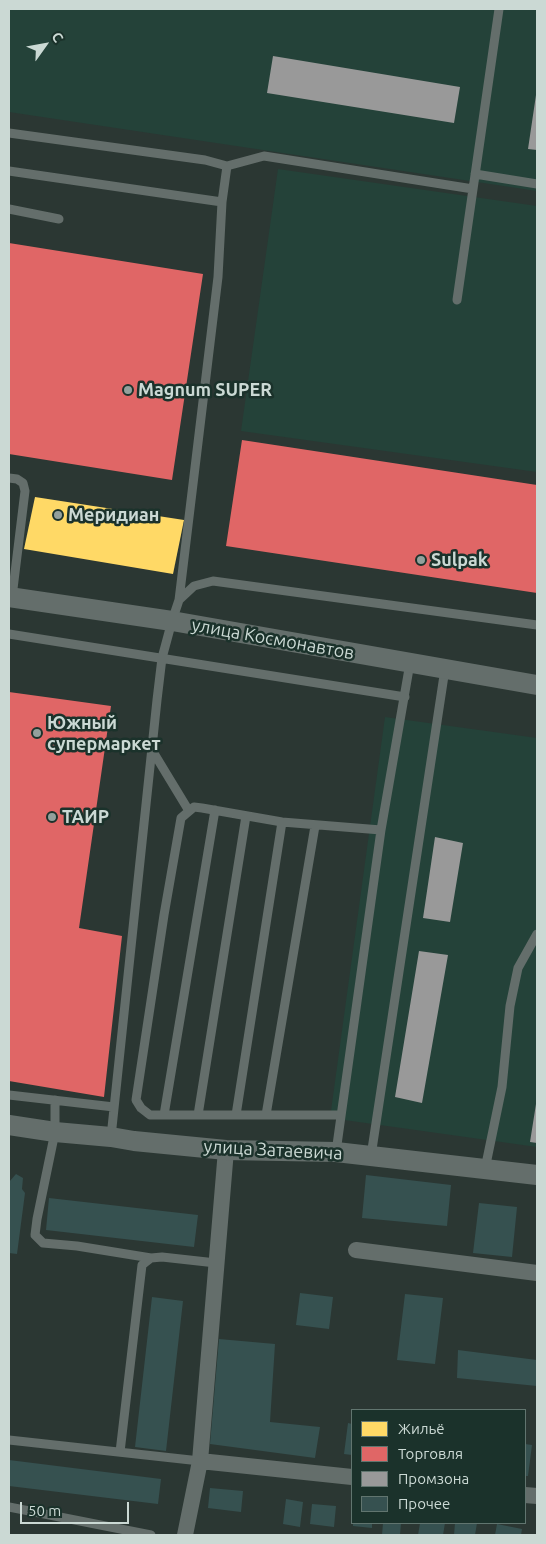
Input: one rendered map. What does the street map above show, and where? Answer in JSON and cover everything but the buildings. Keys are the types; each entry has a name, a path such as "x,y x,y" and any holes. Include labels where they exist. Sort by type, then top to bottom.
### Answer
{"street":[{"name":"улица Космонавтов","path":"11,597 172,621 537,685"},
{"name":"улица Затаевича","path":"9,1125 55,1132 111,1137 134,1142 226,1150 336,1152 537,1175"},
{"path":"185,1535 200,1461 226,1150"},
{"path":"356,1250 537,1273"},
{"path":"200,1461 351,1477"}],"lane":[{"path":"457,300 499,9"},
{"path":"9,133 205,160 227,166 264,156 474,189"},
{"path":"111,1137 162,658 179,600 218,277 222,202 227,166"},
{"path":"9,171 222,202"},
{"path":"476,174 537,184"},
{"path":"9,209 59,219"},
{"path":"9,478 17,479 23,483 25,491 11,597"},
{"path":"179,600 194,586 213,581 537,625"},
{"path":"9,634 405,696"},
{"path":"336,1152 381,830 410,663"},
{"path":"371,1156 445,669"},
{"path":"152,749 189,811"},
{"path":"341,1115 150,1115 141,1108 136,1100 181,818 194,807 282,822 381,830"},
{"path":"164,1115 215,810"},
{"path":"198,1115 246,816"},
{"path":"236,1115 282,822"},
{"path":"266,1115 315,826"},
{"path":"484,1169 502,1086 510,1006 518,968 537,934"},
{"path":"9,1094 114,1107"},
{"path":"55,1100 55,1132 35,1236 43,1243 77,1246 150,1258 162,1257 216,1264"},
{"path":"120,1452 142,1265 150,1258"},
{"path":"9,1440 200,1461"},
{"path":"9,1507 151,1535"}],"shaded area":[{"path":"9,9 537,9 537,191 9,112"},
{"path":"278,169 537,206 537,472 241,431"},
{"path":"385,717 537,738 537,1147 330,1118"}],"place":[{"name":"Magnum SUPER","path":"128,390"},
{"name":"Меридиан","path":"58,515"},
{"name":"Sulpak","path":"421,560"},
{"name":"Южный супермаркет","path":"37,733"},
{"name":"ТАИР","path":"52,817"}]}
